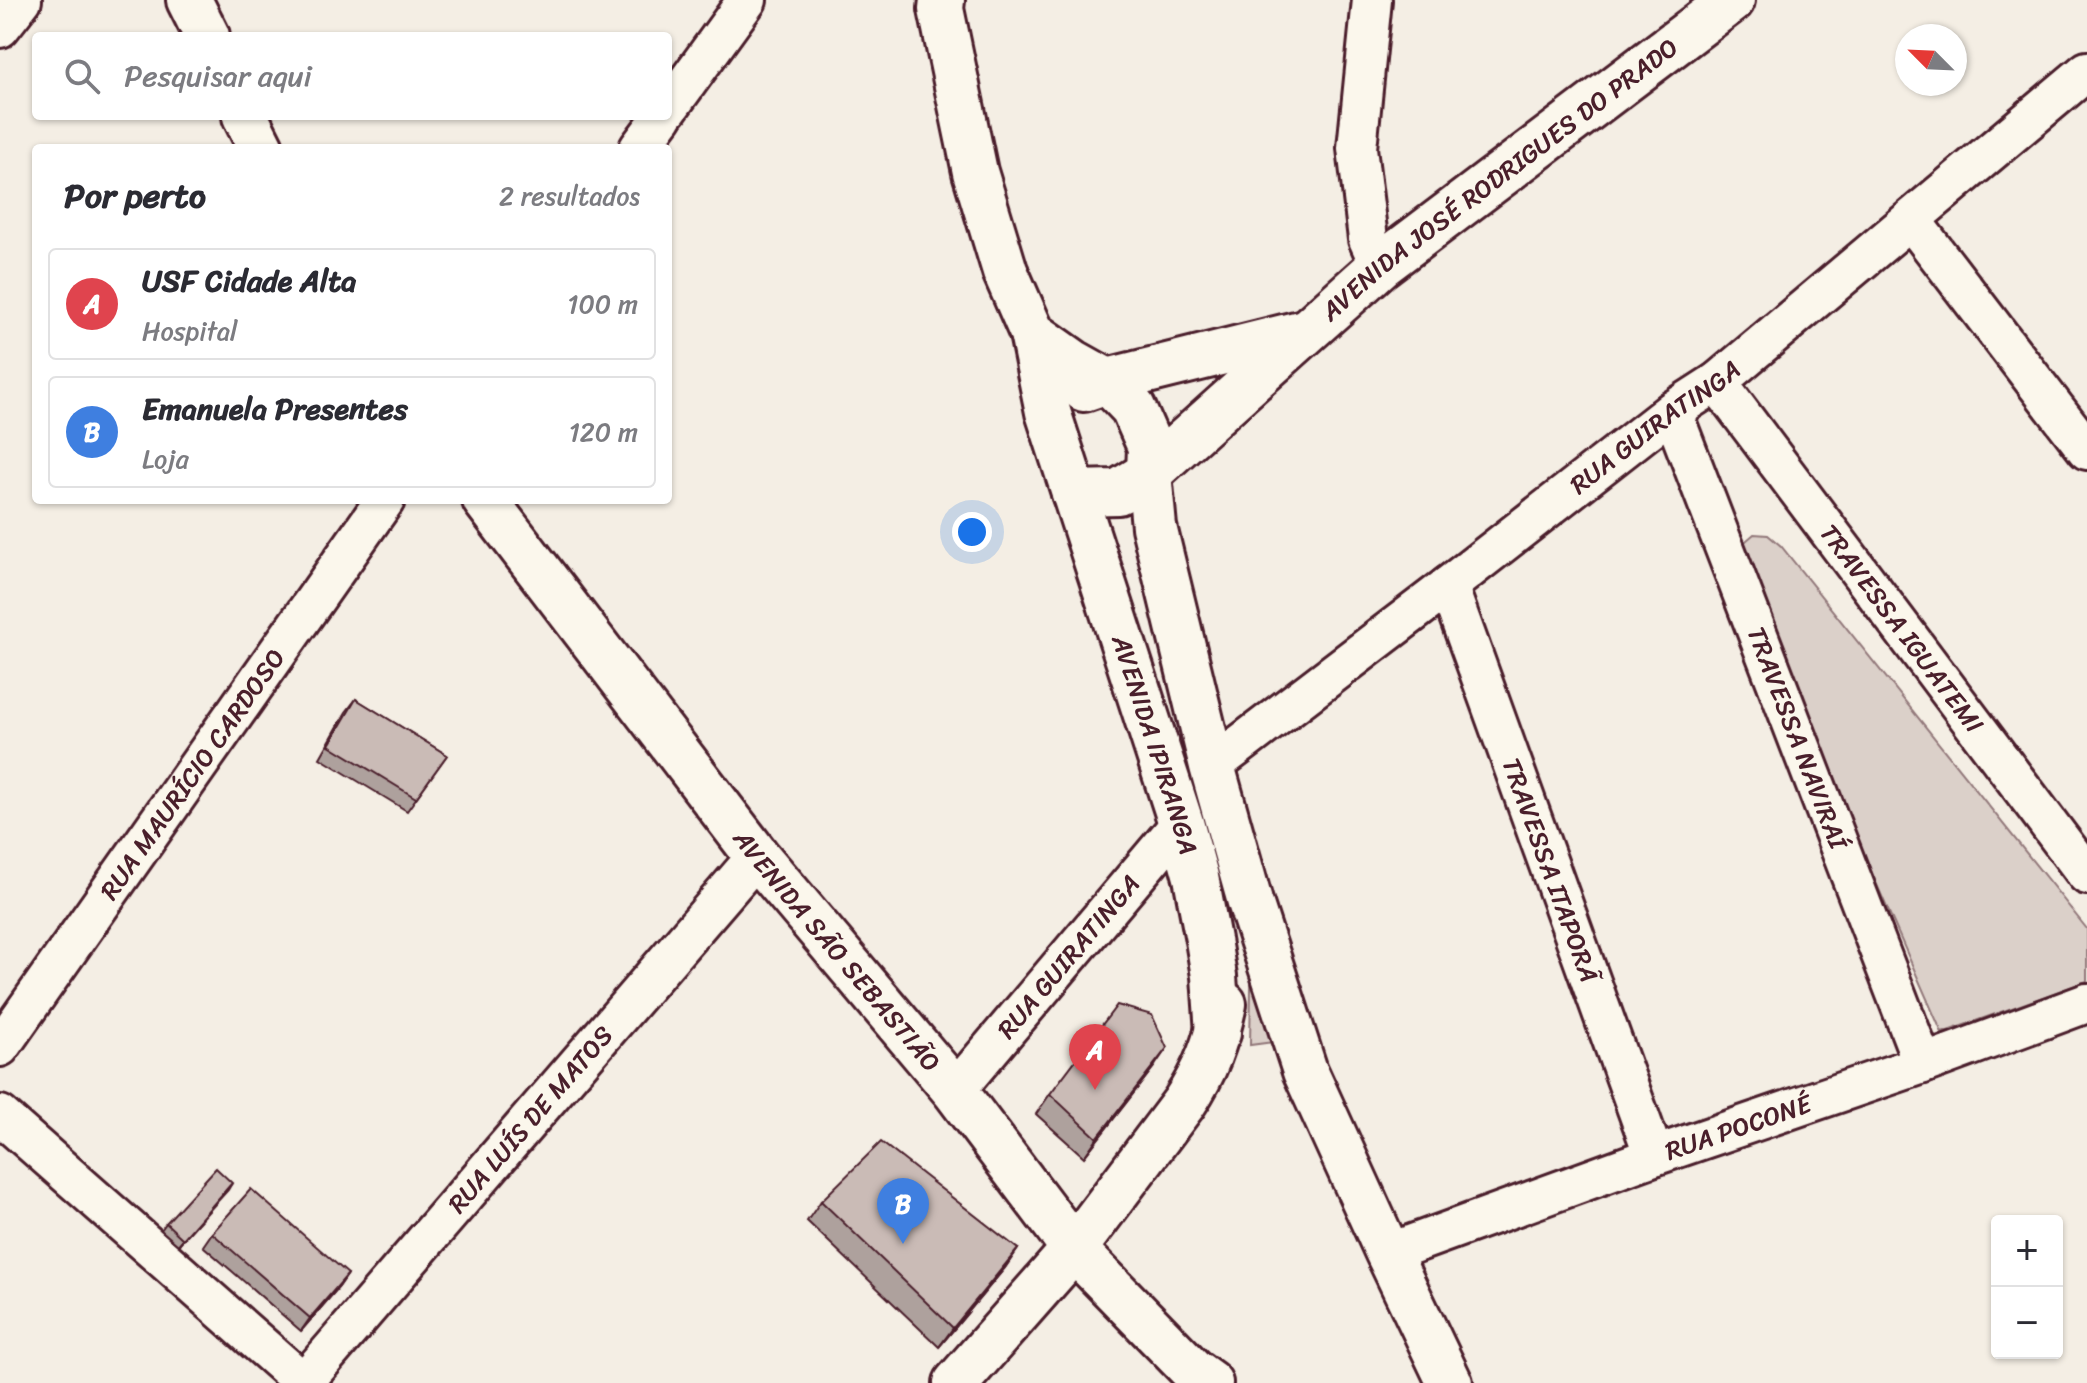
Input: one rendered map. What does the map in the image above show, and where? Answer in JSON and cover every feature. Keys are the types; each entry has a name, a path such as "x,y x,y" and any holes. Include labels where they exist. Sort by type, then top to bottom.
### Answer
{"street":[{"path":"0,28 22,0"},
{"path":"189,0 205,32"},
{"path":"672,103 747,0"},
{"name":"AVENIDA IPIRANGA","path":"942,0 941,9 975,172 1005,271 1032,333 1048,412 1196,877 1214,976 1218,1033"},
{"path":"1372,0 1357,148 1368,239 1380,266"},
{"name":"AVENIDA JOSÉ RODRIGUES DO PRADO","path":"1149,473 1380,266 1732,0"},
{"name":"RUA GUIRATINGA","path":"1212,766 1672,411 1717,382 2087,71"},
{"path":"247,120 259,144"},
{"path":"642,144 660,120"},
{"path":"1911,220 2087,450"},
{"name":"AVENIDA JOSÉ RODRIGUES DO PRADO","path":"1107,381 1306,332"},
{"name":"AVENIDA IPIRANGA","path":"1032,333 1107,381 1133,408 1150,447 1154,527 1212,766 1250,902 1305,1071 1450,1383"},
{"path":"1048,412 1077,392 1107,381"},
{"name":"TRAVESSA IGUATEMI","path":"1717,382 2087,875"},
{"name":"TRAVESSA NAVIRAÍ","path":"1672,411 1923,1064"},
{"path":"1074,493 1118,492 1149,473"},
{"name":"RUA MAURÍCIO CARDOSO","path":"0,1047 382,504"},
{"name":"AVENIDA SÃO SEBASTIÃO","path":"488,504 757,856 955,1091 1074,1249 1192,1370 1210,1383"},
{"name":"TRAVESSA ITAPORÃ","path":"1448,586 1654,1156"},
{"name":"RUA GUIRATINGA","path":"955,1091 1181,823"},
{"name":"RUA LUÍS DE MATOS","path":"304,1383 757,856"},
{"path":"956,1383 1074,1249 1190,1093 1211,1056 1237,939 1250,902"},
{"name":"RUA POCONÉ","path":"1388,1253 2087,1003"},
{"path":"0,1115 304,1383"}],"shaded area":[{"path":"1754,534 1768,535 1781,546 2087,929 2087,981 1942,1033 1734,559 1740,546"},
{"path":"1252,933 1289,1040 1250,1045"}],"building":[{"path":"356,699 447,755 416,798 329,745"},
{"path":"1117,1005 1152,1015 1167,1048 1097,1138 1050,1094"},
{"path":"881,1142 1018,1249 953,1328 821,1201"},
{"path":"216,1168 232,1183 183,1239 166,1223"},
{"path":"251,1189 348,1274 310,1318 212,1233"}],"place":[{"name":"USF Cidade Alta","path":"1095,1090"},
{"name":"Emanuela Presentes","path":"903,1244"}]}
